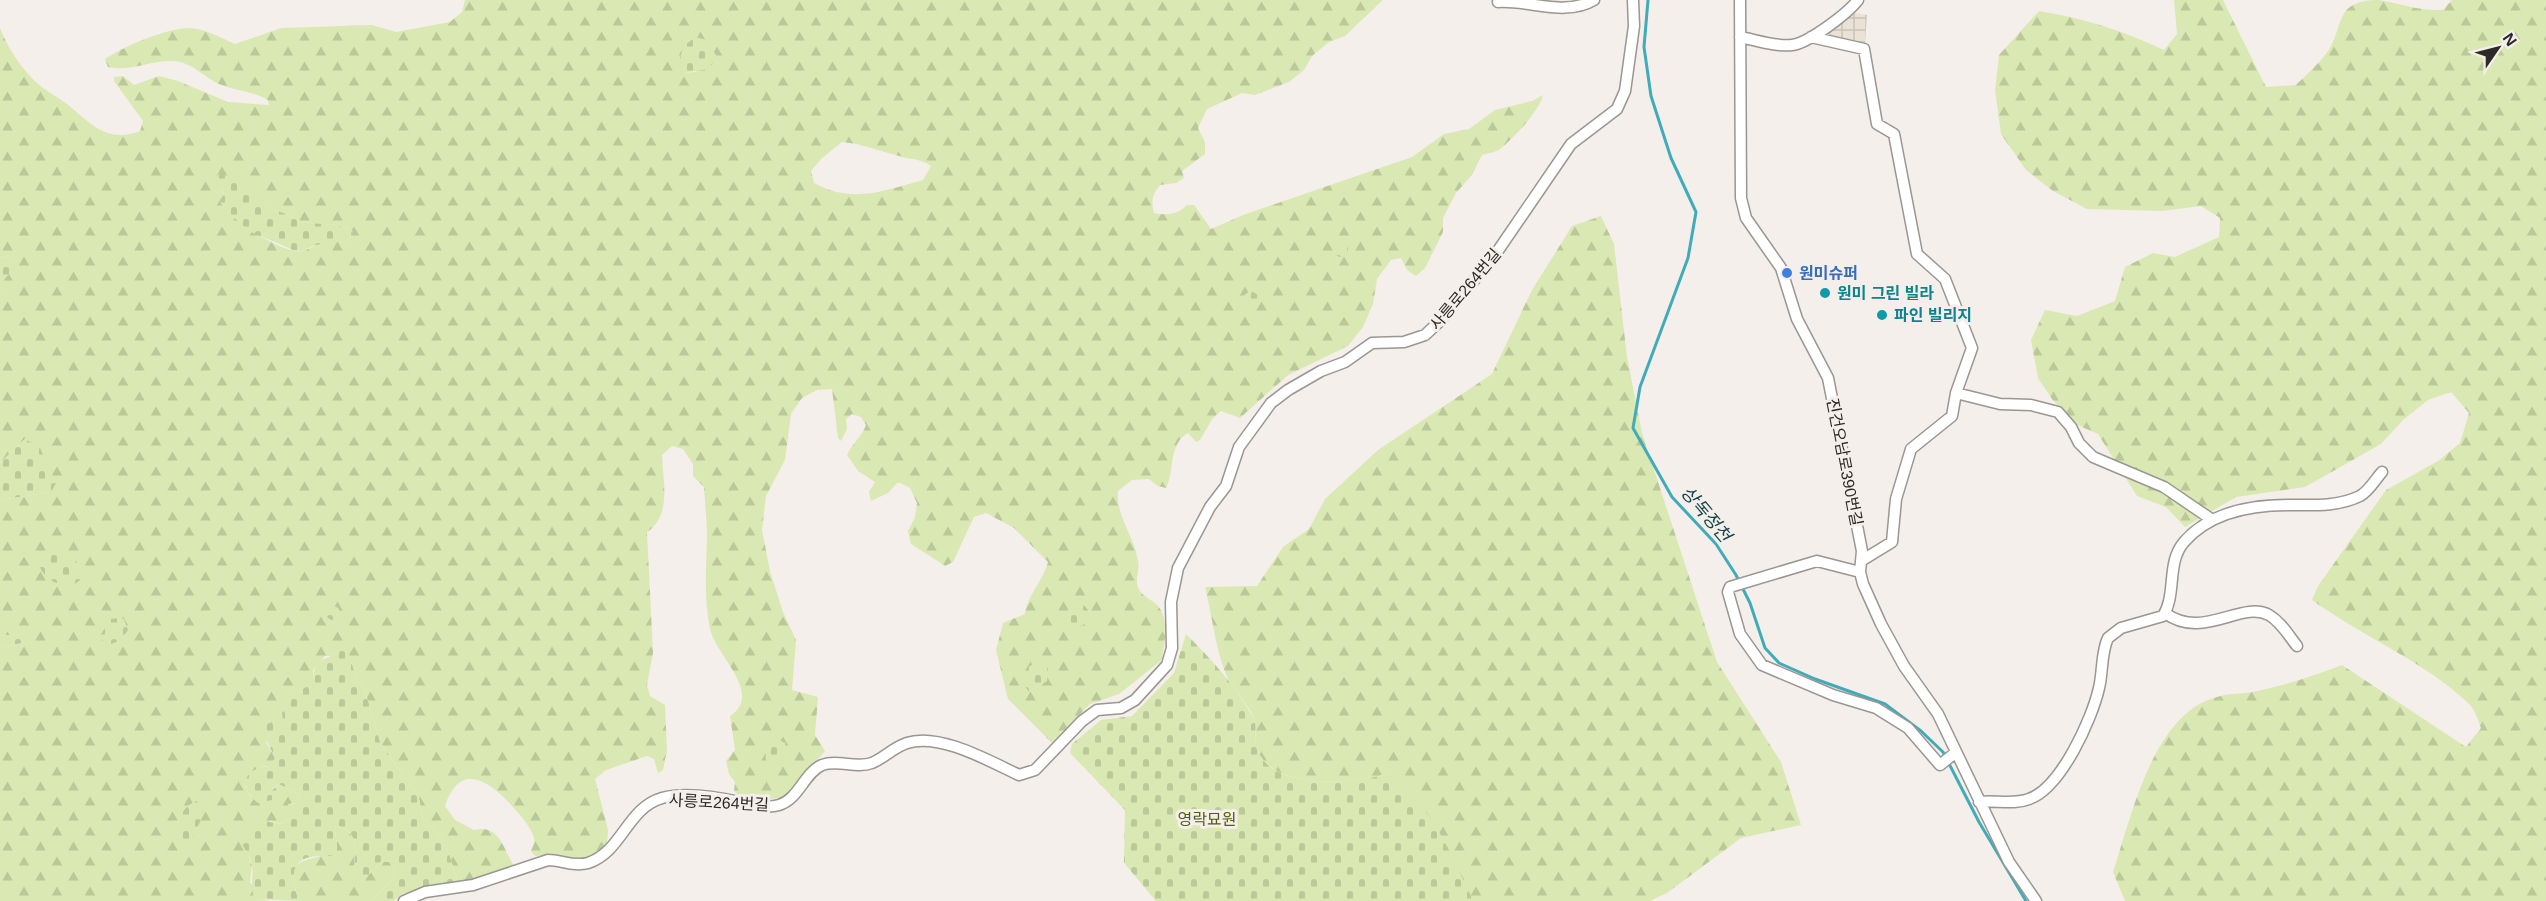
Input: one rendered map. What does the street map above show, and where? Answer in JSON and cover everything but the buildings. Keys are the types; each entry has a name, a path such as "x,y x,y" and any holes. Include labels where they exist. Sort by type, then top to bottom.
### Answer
{"street":[{"path":"1498,2 1521,0 1576,8 1594,0"},
{"name":"사릉로264번길","path":"404,901 425,892 472,885 548,860 559,860 572,865 588,863 611,848 632,819 647,806 662,798 701,797 760,806 779,805 791,798 816,769 824,764 856,766 872,763 908,742 925,740 968,752 1019,776 1035,770 1082,721 1097,710 1121,708 1135,700 1167,665 1172,648 1171,602 1178,568 1210,507 1226,486 1239,447 1256,423 1271,403 1322,371 1345,362 1372,343 1417,339 1441,320 1495,255 1571,144 1617,109 1625,91 1634,26 1633,0"},
{"name":"진건오남로390번길","path":"1740,0 1740,170 1746,218 1781,268 1797,319 1828,378 1854,507 1861,567 1881,624 1904,666 1938,714 1954,755 2009,862 2036,901"},
{"path":"1740,37 1792,45 1811,37 1853,7 1858,0"},
{"path":"1811,37 1864,49 1877,124 1894,134 1917,254 1945,279 1972,348 1956,393 1952,416 1911,449 1896,499 1892,542 1861,567 1817,561 1735,586 1728,592 1740,634 1762,665 1833,695 1876,708 1908,728 1940,765 1954,755"},
{"path":"1956,393 2000,404 2031,405 2058,412 2071,427 2079,443 2093,457 2164,487 2211,519"},
{"path":"2165,613 2178,550 2194,531 2211,519 2265,506 2329,505 2344,501 2367,491 2382,472"},
{"path":"1979,802 2024,801 2038,794 2059,772 2085,728 2098,692 2106,643 2111,634 2165,613 2194,624 2253,613 2267,614 2277,622 2297,646"}],"shaded area":[{"path":"1856,13 1867,15 1865,43 1824,37 1841,18"}],"green space":[{"path":"465,0 1383,0 1345,36 1329,42 1312,56 1304,70 1289,82 1255,95 1242,93 1207,109 1198,128 1205,142 1205,154 1182,171 1184,178 1176,183 1160,185 1154,195 1153,205 1154,213 1172,214 1187,205 1194,205 1211,229 1243,215 1412,157 1444,134 1469,129 1495,110 1532,101 1543,95 1532,116 1519,131 1500,149 1482,155 1471,176 1456,193 1443,218 1443,232 1425,268 1416,276 1407,270 1401,258 1391,260 1377,279 1373,304 1363,327 1348,346 1288,375 1240,418 1221,411 1213,418 1200,440 1196,442 1188,433 1177,444 1166,488 1158,486 1149,479 1132,480 1118,491 1122,518 1138,561 1138,588 1143,595 1158,606 1164,618 1162,660 1119,694 1090,704 1052,743 1008,699 996,650 1003,623 1025,614 1029,600 1048,562 1014,528 986,513 974,517 953,562 945,566 911,544 908,531 915,517 917,503 910,488 898,482 888,493 871,501 869,492 875,482 858,471 847,455 866,425 861,417 852,414 846,419 847,429 841,441 838,438 832,389 817,390 802,398 791,414 785,460 766,496 762,530 770,571 783,612 796,640 792,690 818,697 815,735 825,751 794,788 779,798 760,800 740,797 734,791 735,782 729,774 726,761 735,750 730,716 739,707 742,697 735,674 714,640 708,618 704,487 693,476 693,464 683,449 672,446 662,455 663,507 655,525 647,532 653,653 647,685 650,696 665,705 667,750 663,770 658,773 654,759 647,756 606,770 595,779 608,830 607,846 588,858 574,861 559,855 535,856 531,851 534,841 533,834 513,807 495,789 485,783 467,779 459,783 451,792 445,806 455,820 474,830 483,829 495,834 514,866 462,883 456,878 441,838 423,820 419,798 380,742 365,691 356,677 349,655 325,656 313,670 313,682 295,694 284,720 266,742 275,758 271,766 261,767 245,786 250,796 258,802 279,784 298,794 300,799 296,803 291,803 288,819 282,824 270,821 248,855 252,865 250,882 260,899 270,901 0,901 0,647 22,643 19,634 0,636 0,500 51,492 25,439 0,463 0,290 10,258 0,256 0,28 15,57 40,85 100,130 118,135 140,131 143,121 114,81 114,77 123,76 134,85 159,76 178,81 228,102 269,105 268,100 262,97 219,84 180,62 164,61 125,68 108,67 105,59 146,39 170,31 190,28 208,32 235,44 281,28 372,25 396,32 450,22 462,12","holes":["707,40 696,72 676,73","842,142 919,160 931,166 923,180 868,194 855,194 841,193 814,183 811,171 821,159","220,188 250,192 263,198 274,210 298,220 341,226 353,232 349,240 320,244 303,251 282,247 257,234 234,217 220,201 224,194"]},
{"path":"2174,0 2223,0 2266,87 2296,85 2327,53 2343,15 2355,4 2379,0 2418,8 2443,10 2452,0 2546,0 2546,901 2125,901 2113,872 2137,797 2161,745 2176,724 2195,707 2217,697 2275,687 2342,665 2466,747 2481,728 2470,705 2433,675 2312,600 2318,586 2386,490 2438,461 2460,443 2469,413 2451,392 2428,400 2403,420 2381,444 2305,487 2236,497 2185,527 2166,507 2137,496 2098,434 2073,423 2052,399 2038,378 2031,340 2045,310 2077,316 2115,301 2125,267 2153,253 2175,257 2219,237 2220,218 2201,206 2162,211 2087,209 2053,191 2026,170 2001,134 1995,90 1999,55 2039,11 2103,26 2164,50 2177,34"},
{"path":"695,37 707,40 717,57 709,69 676,74 683,47"},
{"path":"219,173 250,188 274,210 301,221 341,226 353,232 349,240 316,245 302,251 293,250 251,232 224,209 220,201 224,194 216,181"},
{"path":"1601,216 1614,244 1627,357 1642,433 1717,662 1781,762 1801,825 1741,838 1667,893 1650,901 1471,901 1471,896 1387,774 1356,780 1318,781 1300,779 1269,766 1257,750 1254,719 1228,678 1222,662 1205,587 1257,586 1283,547 1309,529 1325,499 1378,450 1492,374 1532,290 1572,226"},
{"path":"1341,243 1346,245 1348,250 1346,255 1341,257 1336,255 1334,250 1336,245"},
{"path":"0,256 10,258 13,269 4,280 0,290"},
{"path":"1251,292 1257,294 1259,300 1257,306 1251,308 1245,306 1243,300 1245,294"},
{"path":"25,439 40,448 56,483 51,492 0,500 0,463"},
{"path":"50,549 66,554 81,565 84,577 72,586 56,583 48,578 39,565"},
{"path":"1078,604 1088,611 1089,615 1082,625 1078,626 1068,619 1067,615 1074,605"},
{"path":"330,606 336,606 340,613 336,620 330,620 326,616 326,610"},
{"path":"111,619 124,619 128,630 121,640 108,645 99,637"},
{"path":"19,634 26,638 22,643 0,647 0,636"},
{"name":"영락묘원","path":"1186,634 1222,673 1246,705 1255,721 1256,747 1267,765 1281,773 1317,781 1356,780 1387,774 1416,799 1427,813 1455,862 1471,896 1471,901 1156,901 1124,863 1125,810 1070,753 1072,744 1101,720 1132,716 1174,673"},
{"path":"341,649 349,655 356,677 365,691 380,742 419,798 423,820 441,838 456,878 462,883 421,888 402,894 394,901 371,901 391,882 395,870 389,862 381,861 364,880 357,881 353,874 354,840 347,830 340,826 335,828 337,849 335,855 303,859 295,868 294,881 299,901 255,899 252,890 252,866 242,844 244,834 257,820 282,824 288,819 288,804 296,803 300,799 298,794 279,784 272,789 272,800 258,803 247,790 246,778 255,770 271,766 275,758 260,727 267,722 277,724 283,720 282,713 295,694 313,682 318,663"},
{"path":"1043,662 1048,669 1047,681 1029,692 1020,679 1029,667"},
{"path":"776,740 785,742 786,754 781,765 768,765 766,751"},
{"path":"196,801 202,806 204,814 189,844 182,844 180,825 182,813"},
{"path":"340,826 349,832 354,840 354,861 364,880 381,861 389,862 395,870 391,882 371,901 299,901 293,874 296,867 301,862 337,849 335,828"}],"waterway":[{"name":"상독정천","path":"1648,0 1644,47 1651,96 1671,158 1696,212 1688,258 1640,387 1633,428 1672,497 1716,544 1736,575 1750,603 1765,648 1779,663 1815,679 1885,704 1921,731 1943,752 1979,822 2026,901"}],"place":[{"name":"원미슈퍼","path":"1787,273"},
{"name":"원미 그린 빌라","path":"1825,293"},
{"name":"파인 빌리지","path":"1882,315"}]}
